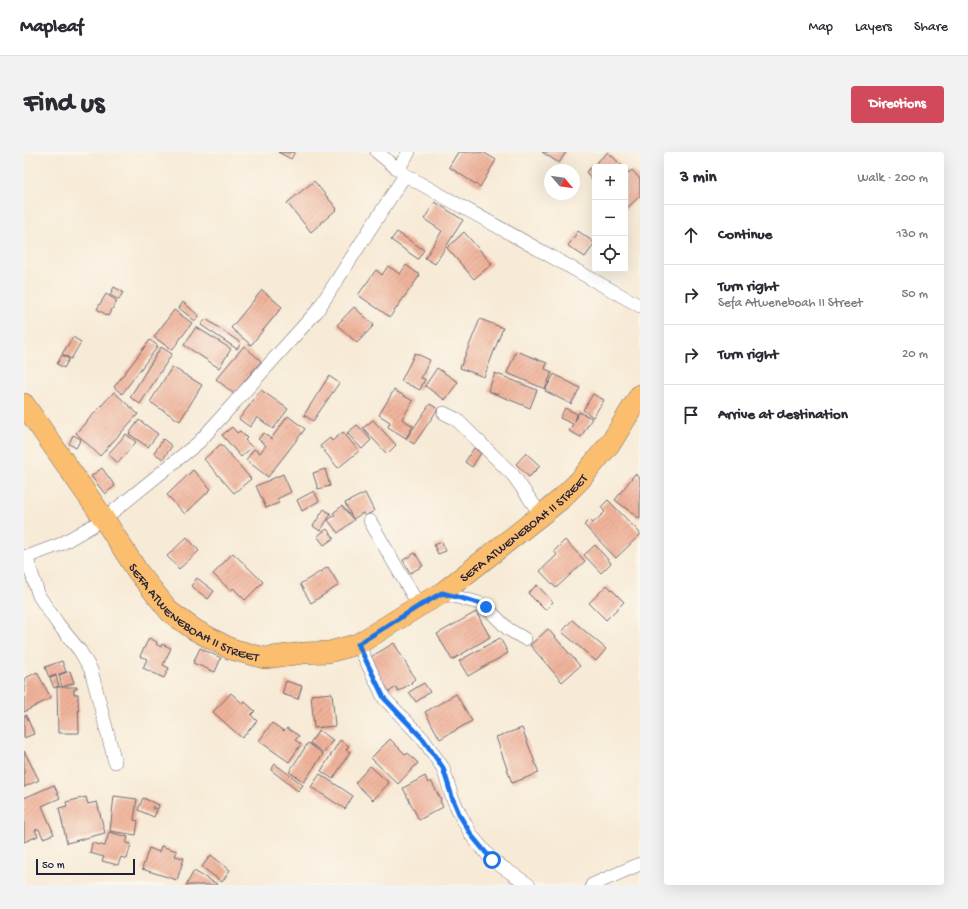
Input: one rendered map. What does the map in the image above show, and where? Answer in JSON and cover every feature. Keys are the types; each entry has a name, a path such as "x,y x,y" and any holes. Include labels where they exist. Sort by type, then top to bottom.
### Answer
{"main road":[{"name":"SEFA ATWENEBOAH II STREET","path":"24,404 104,519 138,572 170,612 195,630 230,649 265,658 303,653 329,652 358,644 442,593 560,500 594,464 612,441 640,395"}],"street":[{"path":"377,152 402,172 640,306"},
{"path":"115,762 91,670 80,651 58,624 39,596 25,557 61,544 104,519 198,442 317,311 402,172 409,152"},
{"path":"444,413 456,419 513,475 541,515"},
{"path":"370,521 419,606"},
{"path":"442,593 479,603 486,607 508,629 525,639"},
{"path":"358,644 384,698 423,739 443,768 458,810 472,836 492,860 529,885"},
{"path":"592,885 640,864"}],"building":[{"path":"278,152 295,152 291,159"},
{"path":"458,152 483,152 496,160 480,187 449,167"},
{"path":"542,152 566,152 559,163"},
{"path":"608,152 620,164 595,164"},
{"path":"592,167 592,179 586,172"},
{"path":"632,170 640,179 640,196 628,207 628,172 629,173"},
{"path":"314,181 337,209 311,232 287,203"},
{"path":"435,202 463,220 435,264 425,258 442,231 424,219"},
{"path":"578,231 592,241 592,247 585,257 568,246"},
{"path":"397,232 424,250 418,259 391,240"},
{"path":"464,232 492,264 474,279 447,248"},
{"path":"406,265 420,275 390,317 358,295 376,270 382,275 388,266 400,274"},
{"path":"114,287 123,292 119,300 110,295"},
{"path":"262,290 282,307 251,345 231,328"},
{"path":"106,294 117,301 108,316 97,309"},
{"path":"183,302 199,316 195,321 179,308"},
{"path":"354,307 374,325 357,343 337,325"},
{"path":"174,310 192,323 172,350 154,337"},
{"path":"206,319 241,343 237,349 201,325"},
{"path":"480,319 503,328 484,377 460,368"},
{"path":"196,327 231,349 219,368 184,345"},
{"path":"73,337 81,342 71,359 62,354"},
{"path":"150,340 158,346 122,394 114,387"},
{"path":"244,346 261,361 234,394 216,379"},
{"path":"161,347 172,354 140,404 130,397"},
{"path":"516,351 547,363 545,369 552,372 545,389 507,373"},
{"path":"415,353 430,360 421,378 425,379 420,390 401,381"},
{"path":"62,355 69,359 64,368 57,364"},
{"path":"172,367 202,385 180,421 150,402"},
{"path":"437,368 458,382 445,400 425,386"},
{"path":"495,373 537,390 530,408 488,391"},
{"path":"554,374 580,388 571,404 545,391"},
{"path":"329,376 339,383 313,421 304,415"},
{"path":"261,390 288,409 273,429 257,417 250,427 239,419"},
{"path":"394,390 413,401 402,419 413,426 406,438 388,427 390,422 379,415"},
{"path":"114,392 138,414 100,456 76,433"},
{"path":"593,394 604,400 593,417 583,410"},
{"path":"430,404 438,409 414,444 406,439"},
{"path":"565,408 577,414 575,421 579,412 592,418 581,437 569,431 573,424 560,418"},
{"path":"288,416 305,429 268,477 246,460 254,449 260,453 266,445 258,439 264,433 271,439"},
{"path":"139,420 158,434 148,447 129,434"},
{"path":"373,420 396,445 387,454 363,428"},
{"path":"357,425 371,440 362,449 347,433"},
{"path":"232,427 237,433 240,431 247,438 245,440 252,447 241,457 222,435"},
{"path":"343,432 359,451 338,468 320,446 330,438 332,441"},
{"path":"126,434 136,442 118,463 108,454"},
{"path":"73,435 81,439 76,448 69,444"},
{"path":"163,439 172,446 163,459 154,453"},
{"path":"221,444 251,479 234,493 204,459"},
{"path":"474,448 481,453 472,467 465,462"},
{"path":"526,453 540,466 529,477 516,464"},
{"path":"102,468 115,486 105,494 91,476"},
{"path":"325,469 330,486 318,489 313,473"},
{"path":"193,470 211,489 185,514 167,495"},
{"path":"283,474 291,492 277,499 279,503 266,508 256,486"},
{"path":"635,474 640,478 640,519 615,500"},
{"path":"314,491 319,501 302,511 297,500"},
{"path":"365,493 374,511 365,516 363,513 353,519 345,503"},
{"path":"608,500 640,533 640,535 616,558 584,525 590,520 593,523 605,512 601,507"},
{"path":"342,506 354,520 338,533 328,520 335,515 333,513"},
{"path":"324,509 331,514 320,531 313,526"},
{"path":"327,529 334,538 324,545 317,536"},
{"path":"187,537 199,551 179,569 167,556"},
{"path":"565,540 585,561 556,588 540,571 557,555 554,551"},
{"path":"442,542 446,551 438,554 434,545"},
{"path":"595,545 611,563 601,573 584,555"},
{"path":"233,553 263,582 245,600 233,588 231,591 213,574"},
{"path":"415,553 423,566 410,573 403,560"},
{"path":"328,567 339,585 311,603 300,584"},
{"path":"197,578 214,591 208,599 191,586"},
{"path":"537,585 553,602 545,610 528,593"},
{"path":"607,585 624,602 606,620 589,603"},
{"path":"476,612 490,637 452,660 437,634"},
{"path":"572,620 606,649 596,661 562,632"},
{"path":"548,629 580,666 562,682 530,645"},
{"path":"149,638 157,642 156,644 161,647 162,644 171,648 163,665 169,668 164,678 143,668 147,659 140,656"},
{"path":"500,638 508,653 468,676 459,661"},
{"path":"394,643 415,679 411,682 412,683 398,691 396,687 389,692 369,658"},
{"path":"200,648 221,658 215,672 193,663"},
{"path":"62,661 66,672 49,677 45,667"},
{"path":"70,671 74,683 62,687 59,675"},
{"path":"37,672 51,698 24,712 24,679"},
{"path":"56,676 59,686 54,688 50,678"},
{"path":"286,681 302,686 298,699 282,694"},
{"path":"424,683 430,692 416,702 409,692"},
{"path":"57,687 77,687 77,689 74,689 74,694 78,694 79,733 58,733"},
{"path":"231,693 243,704 245,702 255,711 251,715 257,721 242,738 213,712"},
{"path":"332,693 335,726 314,728 311,695"},
{"path":"456,694 472,721 440,739 425,712"},
{"path":"26,715 34,734 24,738 24,716"},
{"path":"272,723 284,731 287,728 299,736 295,740 301,744 289,762 259,741"},
{"path":"522,728 539,773 512,783 496,737"},
{"path":"319,730 333,740 324,753 310,743"},
{"path":"390,739 406,755 408,753 418,763 398,784 371,758"},
{"path":"340,740 349,746 346,750 350,752 333,779 321,771"},
{"path":"308,743 323,754 304,782 289,772"},
{"path":"24,751 39,780 24,787"},
{"path":"275,764 303,785 298,791 271,770"},
{"path":"370,766 389,783 373,800 355,783"},
{"path":"320,774 353,796 345,809 311,787"},
{"path":"425,776 428,783 431,781 443,807 419,820 403,788"},
{"path":"54,785 60,798 42,806 54,834 43,838 39,829 35,830 38,836 24,842 24,798"},
{"path":"114,796 137,799 134,820 138,821 136,835 110,831"},
{"path":"86,797 88,804 97,802 105,833 67,843 59,808 67,806 66,802"},
{"path":"143,798 159,805 158,809 153,806 152,808 157,810 154,817 138,810"},
{"path":"109,832 128,837 126,843 131,844 127,859 121,857 118,865 102,861 104,857 90,853 92,843 105,846"},
{"path":"161,846 177,851 175,856 184,858 177,880 142,869 149,848 159,852"},
{"path":"211,855 230,870 222,882 202,867"},
{"path":"194,871 217,884 217,885 186,885"}],"route":[{"path":"486,607 479,603 442,593 358,644 384,698 423,739 443,768 460,816 472,836 492,860"}]}
